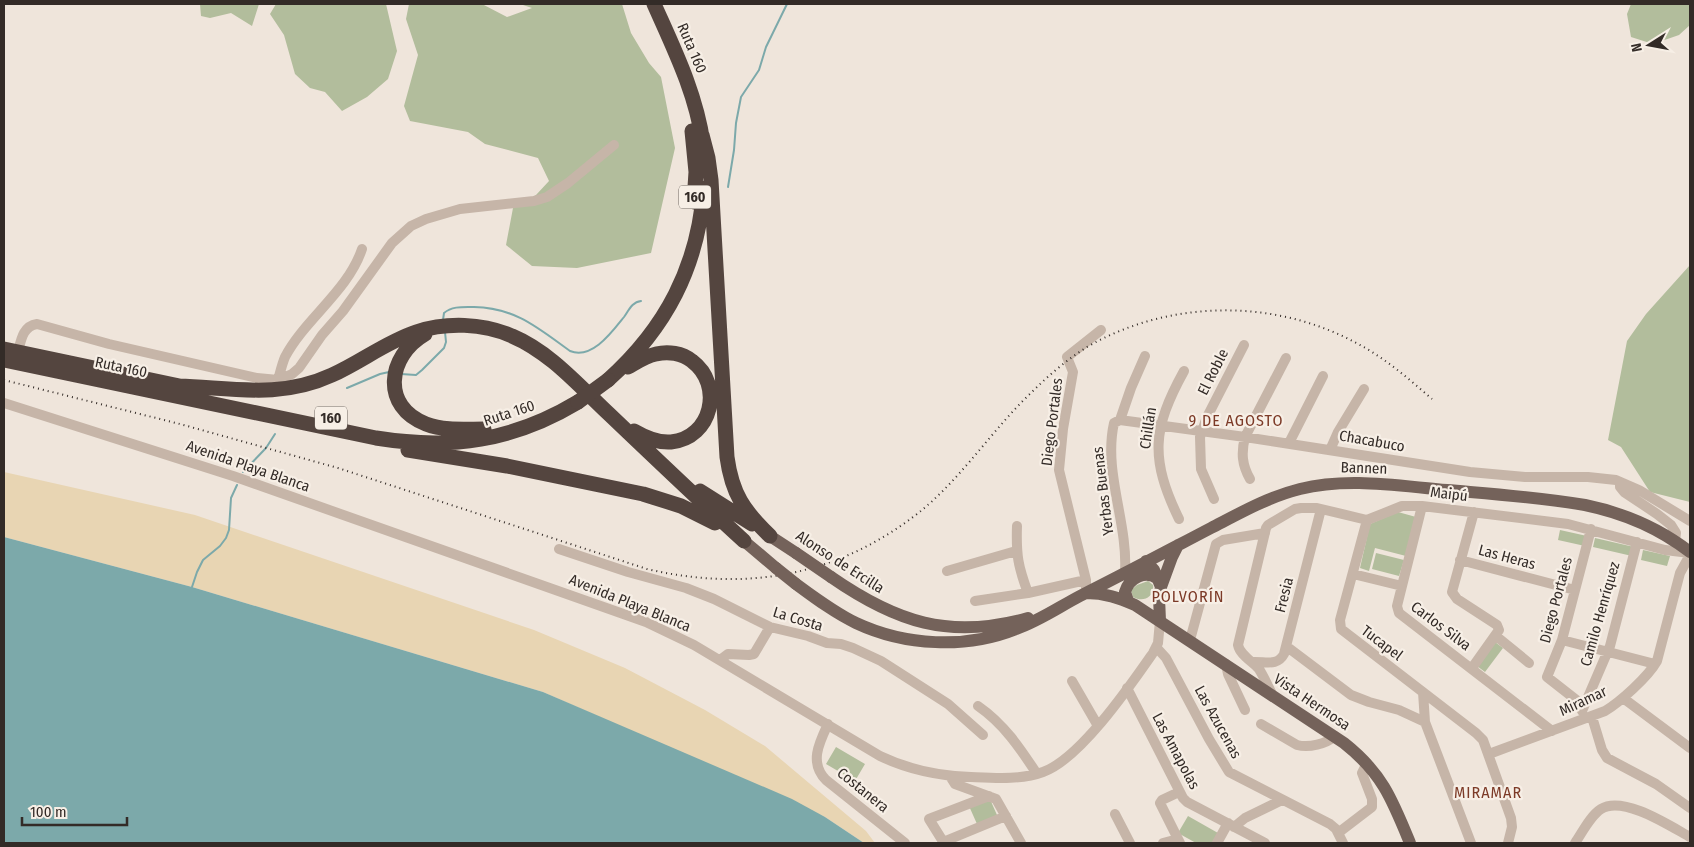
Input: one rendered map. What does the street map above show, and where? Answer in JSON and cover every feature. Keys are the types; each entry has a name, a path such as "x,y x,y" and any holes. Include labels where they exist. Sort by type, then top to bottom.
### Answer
{"highway":[{"name":"Ruta 160","path":"605,376 652,318 666,293 683,253 690,227 694,200 695,157 688,116 677,82 642,4"},
{"name":"Ruta 160","path":"4,360 391,440 420,443 446,444 508,434 556,415 636,353 660,322 675,297 686,272 699,229 705,172 702,135 690,88 654,4"},
{"path":"702,135 711,180 729,467 737,497 748,513 770,536"},
{"path":"179,386 260,391 296,387 333,375 411,334 463,325 484,327 503,332 522,340 556,364 696,498 744,541"},
{"path":"443,327 421,337 404,352 396,370 397,394 409,413 426,424 448,428 484,429"},
{"name":"Ruta 160","path":"11,350 366,426 408,433 440,434 484,429 527,417 553,405 576,398"},
{"path":"605,376 644,358 668,352 684,356 694,362 703,372 710,387 711,404 707,416 700,427 684,439 671,442 658,441 645,437 618,422"},
{"path":"361,434 414,451 506,466 656,498 692,511 744,541"},
{"path":"661,463 712,499 770,536"}],"main road":[{"name":"Bannen","path":"1054,609 1280,495 1313,486 1352,483 1474,492 1585,504 1627,517 1653,528 1675,541 1690,553"},
{"name":"Alonso de Ercilla","path":"770,536 866,600 889,612 913,620 961,627 986,626 1022,620 1054,609"},
{"path":"744,541 796,584 836,612 858,624 889,635 921,641 958,642 993,637 1026,626 1054,609"},
{"path":"1086,593 1130,598 1149,604 1159,588 1178,545"},
{"path":"1146,561 1154,570 1159,588 1160,621"},
{"path":"1125,572 1130,598"},
{"path":"1130,598 1130,582 1141,575 1151,575 1159,588"},
{"name":"Vista Hermosa","path":"1130,598 1160,621 1335,736 1367,763 1386,788 1410,843"}],"street":[{"path":"11,350 29,327 37,324 109,344 257,378 278,380 292,374 299,368 322,336 343,312 392,243 411,226 426,219 460,209 534,201 547,197 568,183 614,145"},
{"path":"278,380 285,358 294,343 351,272 362,249"},
{"name":"Diego Portales","path":"1086,593 1086,580 1059,470 1063,429 1073,372 1067,357 1101,330"},
{"name":"El Roble","path":"1214,499 1202,474 1200,462 1202,431 1244,345"},
{"name":"Yerbas Buenas","path":"1125,572 1125,546 1112,456 1113,425 1116,421 1120,420 1145,356"},
{"path":"1250,479 1243,462 1242,450 1245,437 1286,358"},
{"name":"Chillán","path":"1179,519 1167,493 1160,468 1158,447 1161,425 1169,400 1184,371"},
{"path":"1289,443 1323,376"},
{"path":"1330,450 1338,432 1364,389"},
{"name":"Avenida Playa Blanca","path":"4,403 226,474 657,627 720,660 880,756 923,772 984,778 1037,774 1062,762 1098,726 1156,647 1160,621"},
{"name":"Chacabuco","path":"1120,420 1289,443 1470,472 1525,477 1588,477 1620,482 1662,503 1690,521"},
{"path":"1620,482 1621,489 1624,492 1671,525 1676,533 1675,541"},
{"name":"Maipú","path":"1366,520 1402,506 1422,506 1557,522 1591,529 1665,550 1690,553"},
{"name":"Carlos Silva","path":"1422,506 1397,606 1399,613 1552,731"},
{"path":"1272,694 1261,673 1240,651 1238,645 1268,525 1295,509 1310,508 1366,520"},
{"name":"Fresia","path":"1252,662 1276,663 1282,657 1321,509"},
{"path":"1472,668 1499,630 1497,625 1457,599 1452,590 1474,512"},
{"name":"Tucapel","path":"1366,520 1340,620 1341,629 1476,733 1483,740 1489,754"},
{"path":"1017,526 1016,551 1019,569 1028,593"},
{"name":"Diego Portales","path":"1584,706 1547,677 1562,640 1591,529"},
{"path":"1190,640 1216,544 1223,540 1265,533"},
{"name":"Camilo Henríquez","path":"1579,722 1584,706 1608,652 1637,542"},
{"name":"La Costa","path":"559,549 628,572 686,588 714,599 770,627 808,636 827,643 846,645 881,661 948,704 983,735"},
{"path":"947,570 1016,551"},
{"name":"Miramar","path":"1489,754 1579,722 1609,709 1648,673 1655,664 1680,573 1690,553"},
{"name":"Las Heras","path":"1460,560 1575,590"},
{"path":"1352,574 1402,586"},
{"path":"975,601 1028,593 1086,580"},
{"path":"720,660 728,654 754,654 770,627"},
{"path":"1496,636 1529,663"},
{"path":"1562,640 1655,664"},
{"path":"1286,646 1351,695 1399,710 1425,722"},
{"name":"Las Azucenas","path":"1156,647 1168,662 1208,739 1227,770 1234,776 1330,824 1338,833 1343,843"},
{"path":"1226,664 1228,674 1244,710"},
{"path":"1072,681 1098,726"},
{"name":"Las Amapolas","path":"1127,688 1179,792 1187,802 1265,843"},
{"path":"1423,692 1425,722 1470,843"},
{"path":"1623,698 1690,748"},
{"path":"978,706 1003,727 1037,774"},
{"path":"1592,717 1602,750 1607,758 1656,784 1690,808"},
{"name":"Costanera","path":"828,724 816,753 816,762 820,774 906,843"},
{"path":"1261,724 1302,746 1326,742 1335,736"},
{"path":"1489,754 1511,818 1512,827 1508,843"},
{"path":"1338,833 1372,807 1372,799 1362,773 1367,763"},
{"path":"950,776 955,784 996,799 1021,843"},
{"path":"1163,843 1179,841 1160,803 1162,800 1179,792"},
{"path":"989,796 929,819 944,842 1006,816"},
{"path":"1217,843 1231,825 1282,800"},
{"path":"1576,843 1596,812 1610,806 1641,810 1690,837"},
{"path":"1115,814 1130,843"}],"green space":[{"path":"200,4 259,4 252,26 231,13 210,18 201,16"},
{"path":"276,4 386,4 397,51 388,79 367,97 342,111 325,92 310,88 295,74 284,35 270,14"},
{"path":"409,4 482,4 507,17 532,8 520,4 622,4 631,33 649,63 661,77 675,148 651,253 577,268 532,266 506,245 513,208 536,195 549,181 538,158 485,144 468,132 410,121 404,106 418,55 406,19"},
{"path":"1631,4 1690,4 1690,25 1679,35 1653,44 1631,37 1627,14"},
{"path":"1690,265 1690,502 1650,492 1621,447 1608,440 1627,341 1646,314"},
{"path":"1398,512 1416,517 1406,556 1375,548 1369,571 1360,568 1370,524"},
{"path":"1560,530 1587,536 1585,546 1558,540"},
{"path":"1595,538 1634,547 1632,556 1593,547"},
{"path":"1643,550 1670,556 1667,566 1641,560"},
{"path":"1376,553 1404,560 1399,576 1372,569"},
{"path":"1148,581 1153,585 1150,596 1144,599 1133,597 1131,590 1137,585"},
{"path":"1495,642 1503,648 1485,672 1477,666"},
{"path":"836,747 865,764 855,781 826,764"},
{"path":"989,797 997,815 977,824 969,806"},
{"path":"1188,816 1218,833 1212,843 1196,843 1178,833"}],"sand":[{"path":"4,472 195,515 534,630 625,668 705,710 765,746 866,831 875,843 864,843 825,817 543,692 192,587 4,537"}],"water":[{"path":"4,537 192,587 543,692 792,799 825,817 864,843 4,843"}],"waterway":[{"path":"728,187 741,97 759,70 766,47 787,4"},
{"path":"443,320 444,313 458,307 489,308 502,311 537,327 570,351 578,353 586,352 601,343 614,330 629,309 641,301"},
{"path":"401,374 416,375 422,370 444,348 446,342 445,332"},
{"path":"347,388 389,372"},
{"path":"243,472 266,448 275,434"},
{"path":"192,587 203,560 220,546 226,538 229,530 231,498 237,485"}],"railway":[{"path":"4,380 180,424 338,468 647,569 682,576 716,579 784,574 816,567 848,555 879,540 909,520 943,491 1018,406 1059,367 1087,347 1119,331 1153,320 1188,313 1223,310 1259,312 1294,319 1328,330 1360,345 1397,370 1432,399"}],"district":[{"name":"9 DE AGOSTO","path":"1236,420"},
{"name":"POLVORÍN","path":"1188,596"},
{"name":"MIRAMAR","path":"1488,792"}]}
